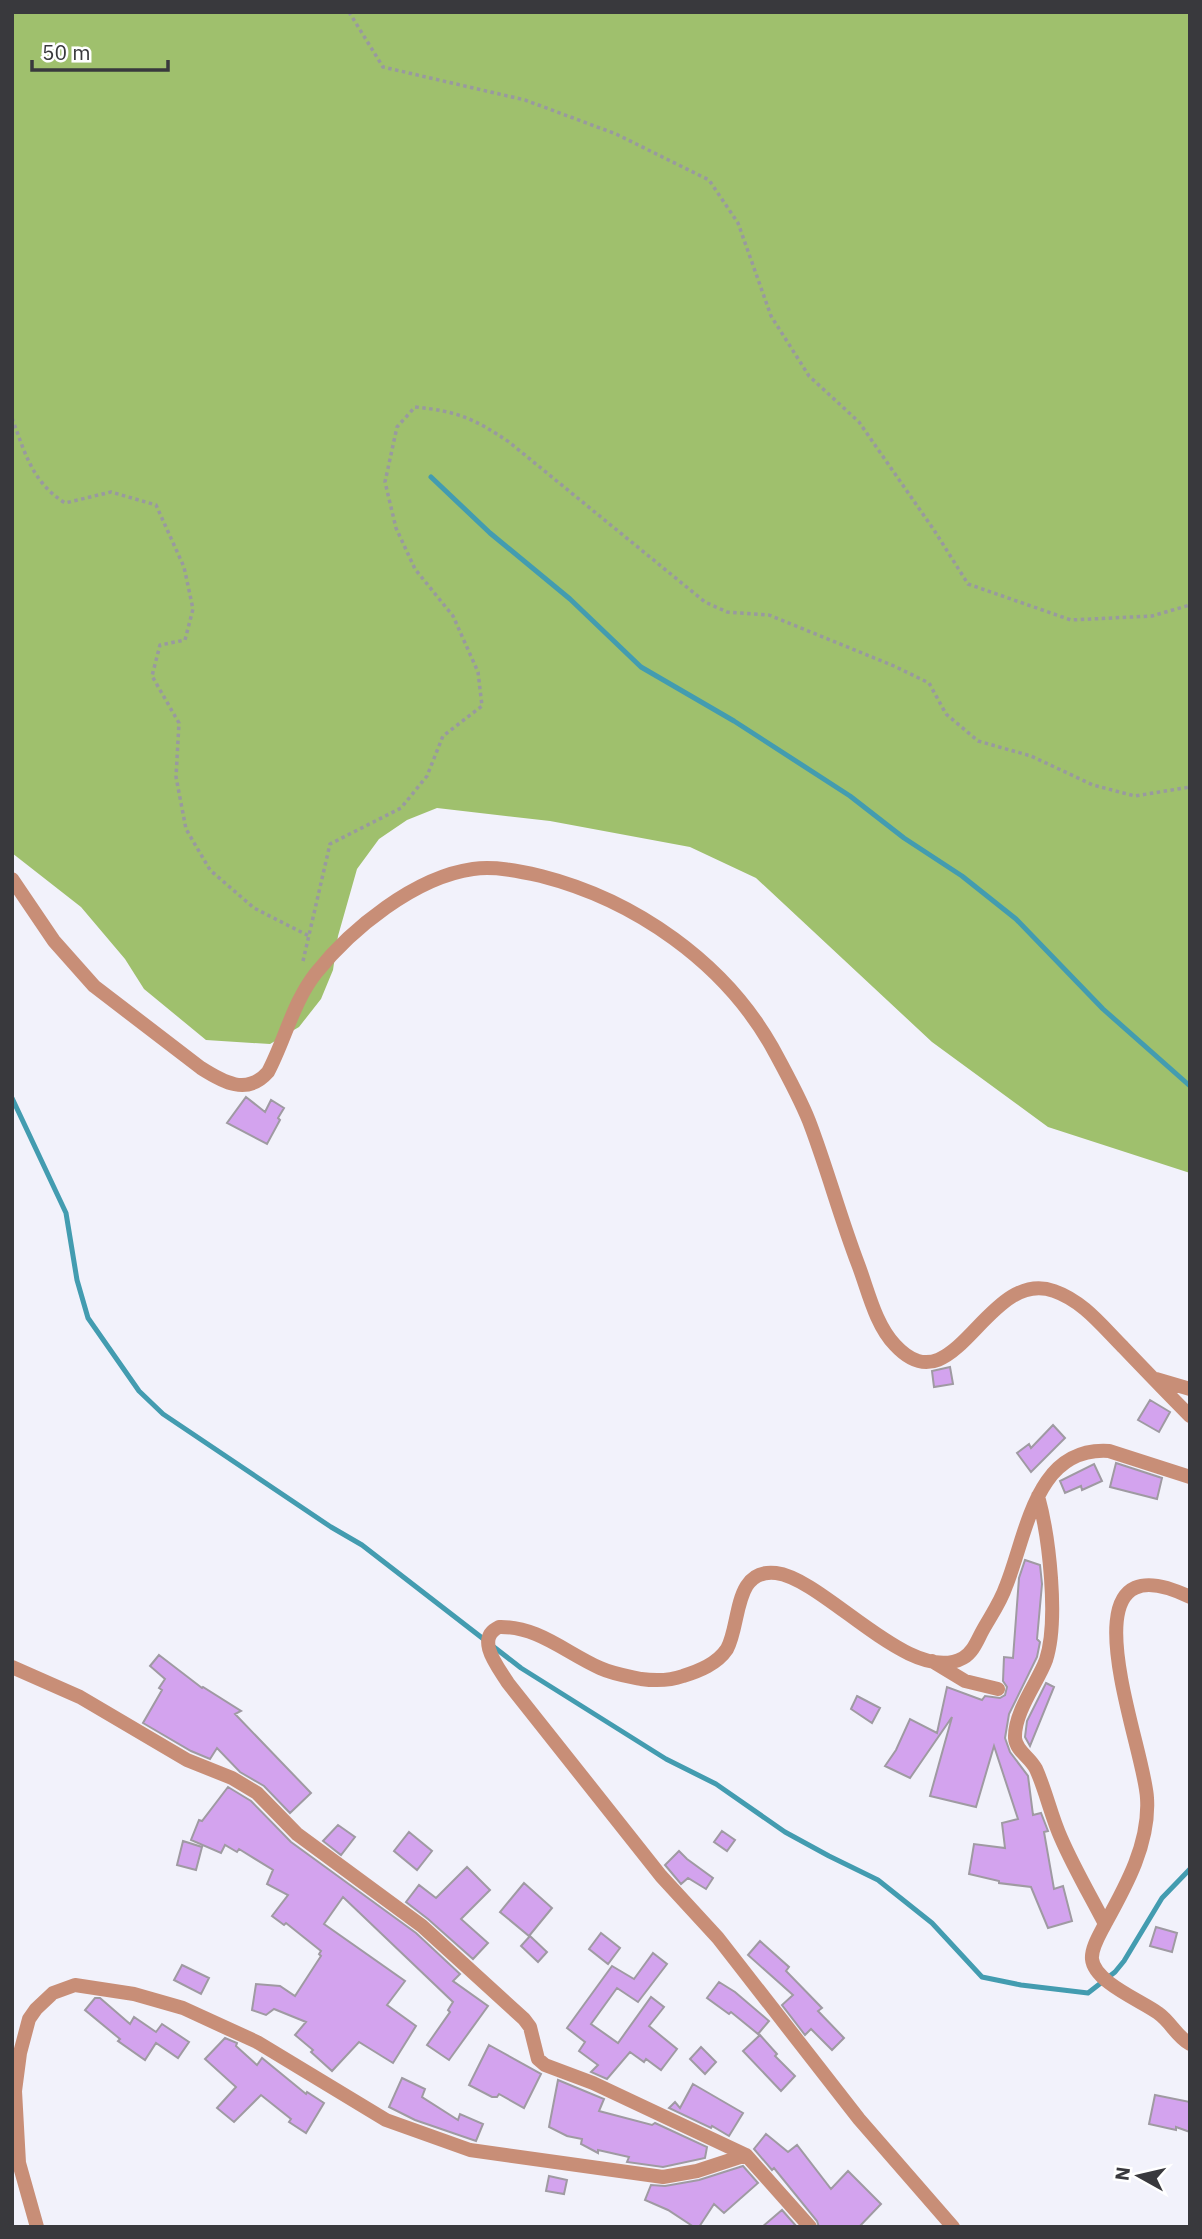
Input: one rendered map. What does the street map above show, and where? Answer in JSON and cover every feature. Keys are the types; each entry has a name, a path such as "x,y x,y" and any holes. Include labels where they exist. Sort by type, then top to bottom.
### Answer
{"street":[{"path":"12,879 54,941 94,986 201,1068 224,1082 241,1086 262,1080 268,1072 302,995 315,974 368,922 423,885 447,874 466,870 500,869 562,882 595,894 653,925 699,960 737,996 754,1017 808,1118 868,1291 883,1328 895,1345 911,1357 924,1362 937,1360 952,1353 988,1314 1008,1297 1019,1291 1042,1288 1055,1291 1094,1316 1190,1416"},
{"path":"1155,1379 1190,1389"},
{"path":"931,1660 956,1661 971,1651 1006,1587 1038,1495 1053,1472 1067,1461 1096,1450 1109,1451 1190,1477"},
{"path":"1038,1495 1049,1558 1049,1646 1042,1669 1027,1695 1015,1740 1036,1769 1060,1836 1105,1924"},
{"path":"953,2227 859,2119 718,1938 661,1876 508,1683 492,1658 488,1642 490,1634 499,1627 518,1628 551,1640 591,1664 618,1674 649,1680 676,1679 698,1671 722,1655 728,1646 746,1586 754,1577 772,1572 793,1578 810,1587 892,1644 931,1660 965,1681 998,1689"},
{"path":"1190,1597 1171,1588 1151,1584 1139,1586 1120,1602 1116,1614 1115,1636 1121,1676 1145,1784 1147,1816 1145,1834 1139,1850 1092,1952 1095,1969 1132,1998 1157,2012 1177,2035 1190,2044"},
{"path":"12,1667 80,1697 187,1760 232,1778 257,1793 297,1834 422,1926 524,2019 530,2027 538,2059 545,2065 593,2083 746,2155 810,2227"},
{"path":"37,2227 19,2163 15,2091 19,2053 29,2020 36,2009 53,1993 75,1985 134,1994 183,2008 267,2047 377,2115 413,2131 470,2150 663,2177 697,2171 746,2155"}],"path":[{"path":"349,12 383,67 525,100 617,134 709,180 738,223 771,316 810,376 859,422 968,584 1072,620 1152,616 1190,605"},
{"path":"303,964 330,844 401,808 427,776 443,736 482,706 478,672 453,617 415,569 396,528 385,482 397,427 415,407 446,410 480,422 509,442 705,602 727,612 769,615 929,683 946,714 978,741 1031,756 1093,785 1136,796 1190,787"},
{"path":"12,418 28,461 47,492 65,503 111,492 156,505 184,567 193,609 185,640 160,645 152,676 179,723 176,777 186,829 210,870 254,908 309,936"}],"green space":[{"path":"12,12 1190,12 1190,1173 1048,1127 932,1042 756,878 690,847 550,821 437,808 407,820 379,839 357,869 338,936 333,970 321,999 299,1027 270,1044 206,1040 144,989 125,959 81,907 12,853"}],"building":[{"path":"246,1097 265,1112 271,1100 284,1108 267,1144 227,1123"},
{"path":"950,1367 953,1384 934,1387 932,1371"},
{"path":"1150,1400 1170,1412 1159,1432 1138,1420"},
{"path":"1053,1425 1065,1438 1031,1472 1017,1453 1029,1444 1031,1448"},
{"path":"1116,1463 1162,1478 1157,1499 1110,1487"},
{"path":"1094,1464 1102,1481 1082,1490 1081,1486 1065,1493 1060,1481"},
{"path":"1025,1560 1040,1565 1042,1584 1037,1639 1040,1642 1037,1657 1009,1714 1005,1738 1010,1752 1028,1776 1033,1815 1041,1813 1048,1831 1044,1832 1054,1889 1063,1886 1072,1921 1048,1928 1031,1887 999,1883 969,1874 974,1844 1005,1848 1002,1823 1018,1819 994,1746 976,1807 930,1796 952,1717 910,1778 885,1766 896,1750 910,1719 937,1733 947,1687 982,1700 985,1696 1000,1698 1005,1695 1007,1687 1003,1681 1004,1657 1013,1658 1019,1578"},
{"path":"159,1655 202,1688 241,1711 235,1714 311,1793 290,1813 264,1786 240,1772 217,1748 210,1759 143,1723 162,1690 159,1688 165,1679 150,1666"},
{"path":"1046,1683 1054,1687 1030,1746 1025,1737 1027,1721"},
{"path":"857,1696 880,1708 872,1723 851,1709"},
{"path":"228,1787 251,1801 291,1842 416,1933 460,1974 453,1981 488,2006 449,2060 427,2045 450,2012 448,2010 453,2002 343,1897 324,1924 405,1981 387,2005 416,2026 393,2063 359,2042 332,2071 295,2035 306,2022 274,2009 266,2015 252,2010 256,1984 280,1986 295,1996 321,1956 321,1951 286,1923 284,1925 272,1916 288,1895 267,1884 273,1870 239,1849 237,1852 225,1845 221,1853 191,1840 199,1820 202,1821"},
{"path":"338,1825 355,1837 341,1855 323,1841"},
{"path":"722,1831 735,1840 727,1851 714,1842"},
{"path":"409,1832 432,1851 417,1870 394,1851"},
{"path":"183,1841 202,1847 196,1870 177,1865"},
{"path":"679,1851 713,1878 706,1889 688,1878 681,1884 665,1865"},
{"path":"467,1867 490,1890 461,1919 488,1943 473,1959 406,1902 419,1885 436,1898"},
{"path":"524,1883 552,1908 529,1936 500,1912"},
{"path":"1156,1927 1177,1933 1172,1952 1150,1946"},
{"path":"601,1933 620,1948 608,1964 589,1949"},
{"path":"530,1936 547,1952 538,1962 521,1946"},
{"path":"760,1941 789,1967 786,1971 822,2008 818,2011 844,2038 832,2050 811,2029 805,2035 782,2005 793,1995 748,1955"},
{"path":"653,1953 667,1964 638,2002 617,1988 591,2024 618,2043 651,1997 664,2007 649,2026 677,2049 661,2070 630,2052 607,2079 591,2072 598,2065 579,2051 585,2042 567,2028 612,1966 634,1979"},
{"path":"182,1965 209,1978 201,1994 174,1980"},
{"path":"719,1982 769,2021 758,2034 731,2012 729,2014 707,1998"},
{"path":"95,1998 100,1998 130,2024 134,2017 156,2032 162,2024 189,2042 178,2058 156,2043 145,2060 118,2041 120,2039 85,2010"},
{"path":"760,2035 777,2054 775,2056 795,2076 781,2091 743,2051"},
{"path":"225,2038 237,2043 236,2046 257,2065 262,2058 306,2094 307,2092 324,2103 306,2133 289,2122 291,2119 261,2095 234,2122 217,2108 236,2087 205,2059"},
{"path":"489,2045 541,2074 524,2108 499,2094 492,2097 469,2085"},
{"path":"701,2047 716,2062 705,2074 690,2059"},
{"path":"402,2078 425,2089 422,2097 458,2120 460,2114 483,2124 476,2141 415,2120 389,2107"},
{"path":"558,2080 604,2099 599,2111 652,2125 655,2123 707,2147 705,2158 663,2167 627,2162 629,2157 598,2150 598,2153 581,2144 582,2139 567,2136 549,2127"},
{"path":"693,2084 743,2113 729,2136 669,2108 675,2102 680,2108"},
{"path":"1155,2095 1190,2102 1190,2132 1176,2127 1176,2130 1149,2124"},
{"path":"766,2134 788,2152 797,2145 831,2189 848,2171 881,2204 859,2227 819,2227 774,2168 772,2170 754,2149"},
{"path":"743,2166 758,2183 724,2213 714,2204 699,2227 694,2227 668,2210 645,2200 651,2185 665,2186 699,2180"},
{"path":"549,2176 567,2180 564,2194 546,2191"},
{"path":"782,2210 797,2227 762,2227"}],"waterway":[{"path":"431,477 490,533 570,599 641,667 734,721 850,796 904,838 962,876 1016,919 1103,1009 1190,1086"},
{"path":"12,1098 66,1213 77,1280 88,1318 139,1391 163,1414 362,1545 521,1668 666,1759 716,1784 785,1832 878,1880 932,1923 982,1977 1088,1993 1115,1972 1162,1898 1190,1869"}]}
